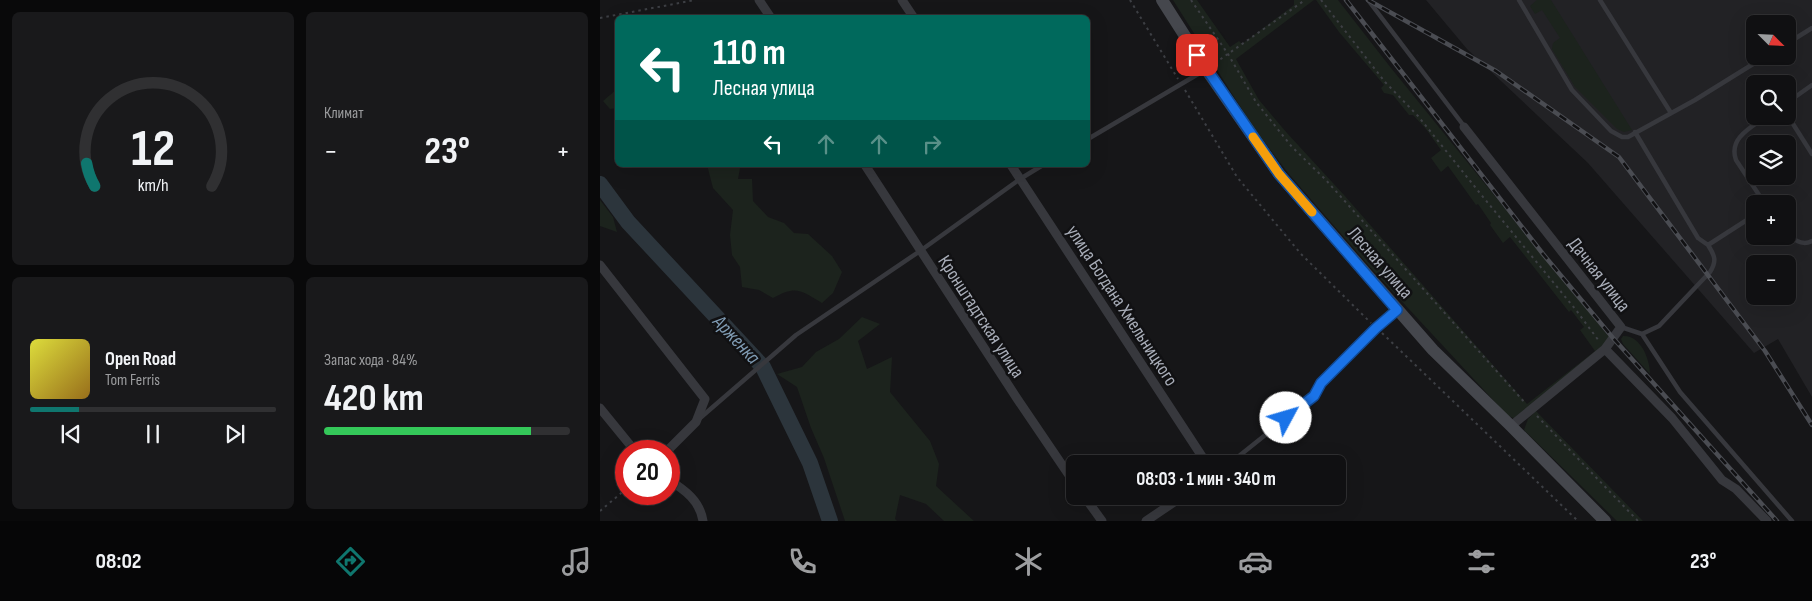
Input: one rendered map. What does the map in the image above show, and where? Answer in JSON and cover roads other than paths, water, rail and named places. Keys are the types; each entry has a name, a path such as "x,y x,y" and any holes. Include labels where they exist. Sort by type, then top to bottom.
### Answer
{"street":[{"path":"759,0 768,15"},
{"path":"902,0 912,15"},
{"name":"Лесная улица","path":"1162,0 1206,69 1279,174 1433,350 1605,521"},
{"name":"Дачная улица","path":"1464,127 1621,327 1605,349 1511,426"},
{"name":"Кронштадтская улица","path":"866,167 1066,470"},
{"name":"улица Богдана Хмельницкого","path":"1012,167 1201,455"},
{"path":"600,265 705,398 696,422 678,440"},
{"path":"1605,349 1672,418 1722,480 1736,489 1767,521"},
{"path":"600,408 626,440"},
{"path":"680,487 696,502 703,521"},
{"path":"1090,505 1102,521"},
{"path":"1146,521 1170,505"}],"lane":[{"path":"1368,0 1464,127"},
{"path":"1519,0 1572,90 1616,134 1628,136 1636,132 1751,65"},
{"path":"1600,0 1671,113"},
{"path":"1796,38 1812,28"},
{"path":"1090,138 1206,69"},
{"path":"1796,96 1812,85"},
{"path":"1756,125 1737,140 1733,152 1736,160 1759,195"},
{"path":"1794,125 1812,154"},
{"path":"1636,132 1698,238 1708,245 1716,260 1710,272 1659,326 1642,334"},
{"path":"696,422 796,335 1020,179 1041,167"},
{"path":"1708,245 1746,221"},
{"path":"1796,240 1799,242 1812,242"},
{"path":"1240,455 1314,396 1321,383 1376,328 1397,310"},
{"path":"1621,327 1629,328 1642,334 1680,392 1792,521"}],"waterway":[{"name":"Арженка","path":"600,184 628,222 763,367 810,463 830,521"}],"railway":[{"path":"1346,0 1543,254 1613,338 1777,521"},
{"path":"1368,0 1496,71 1619,157 1765,351 1812,425"}]}
